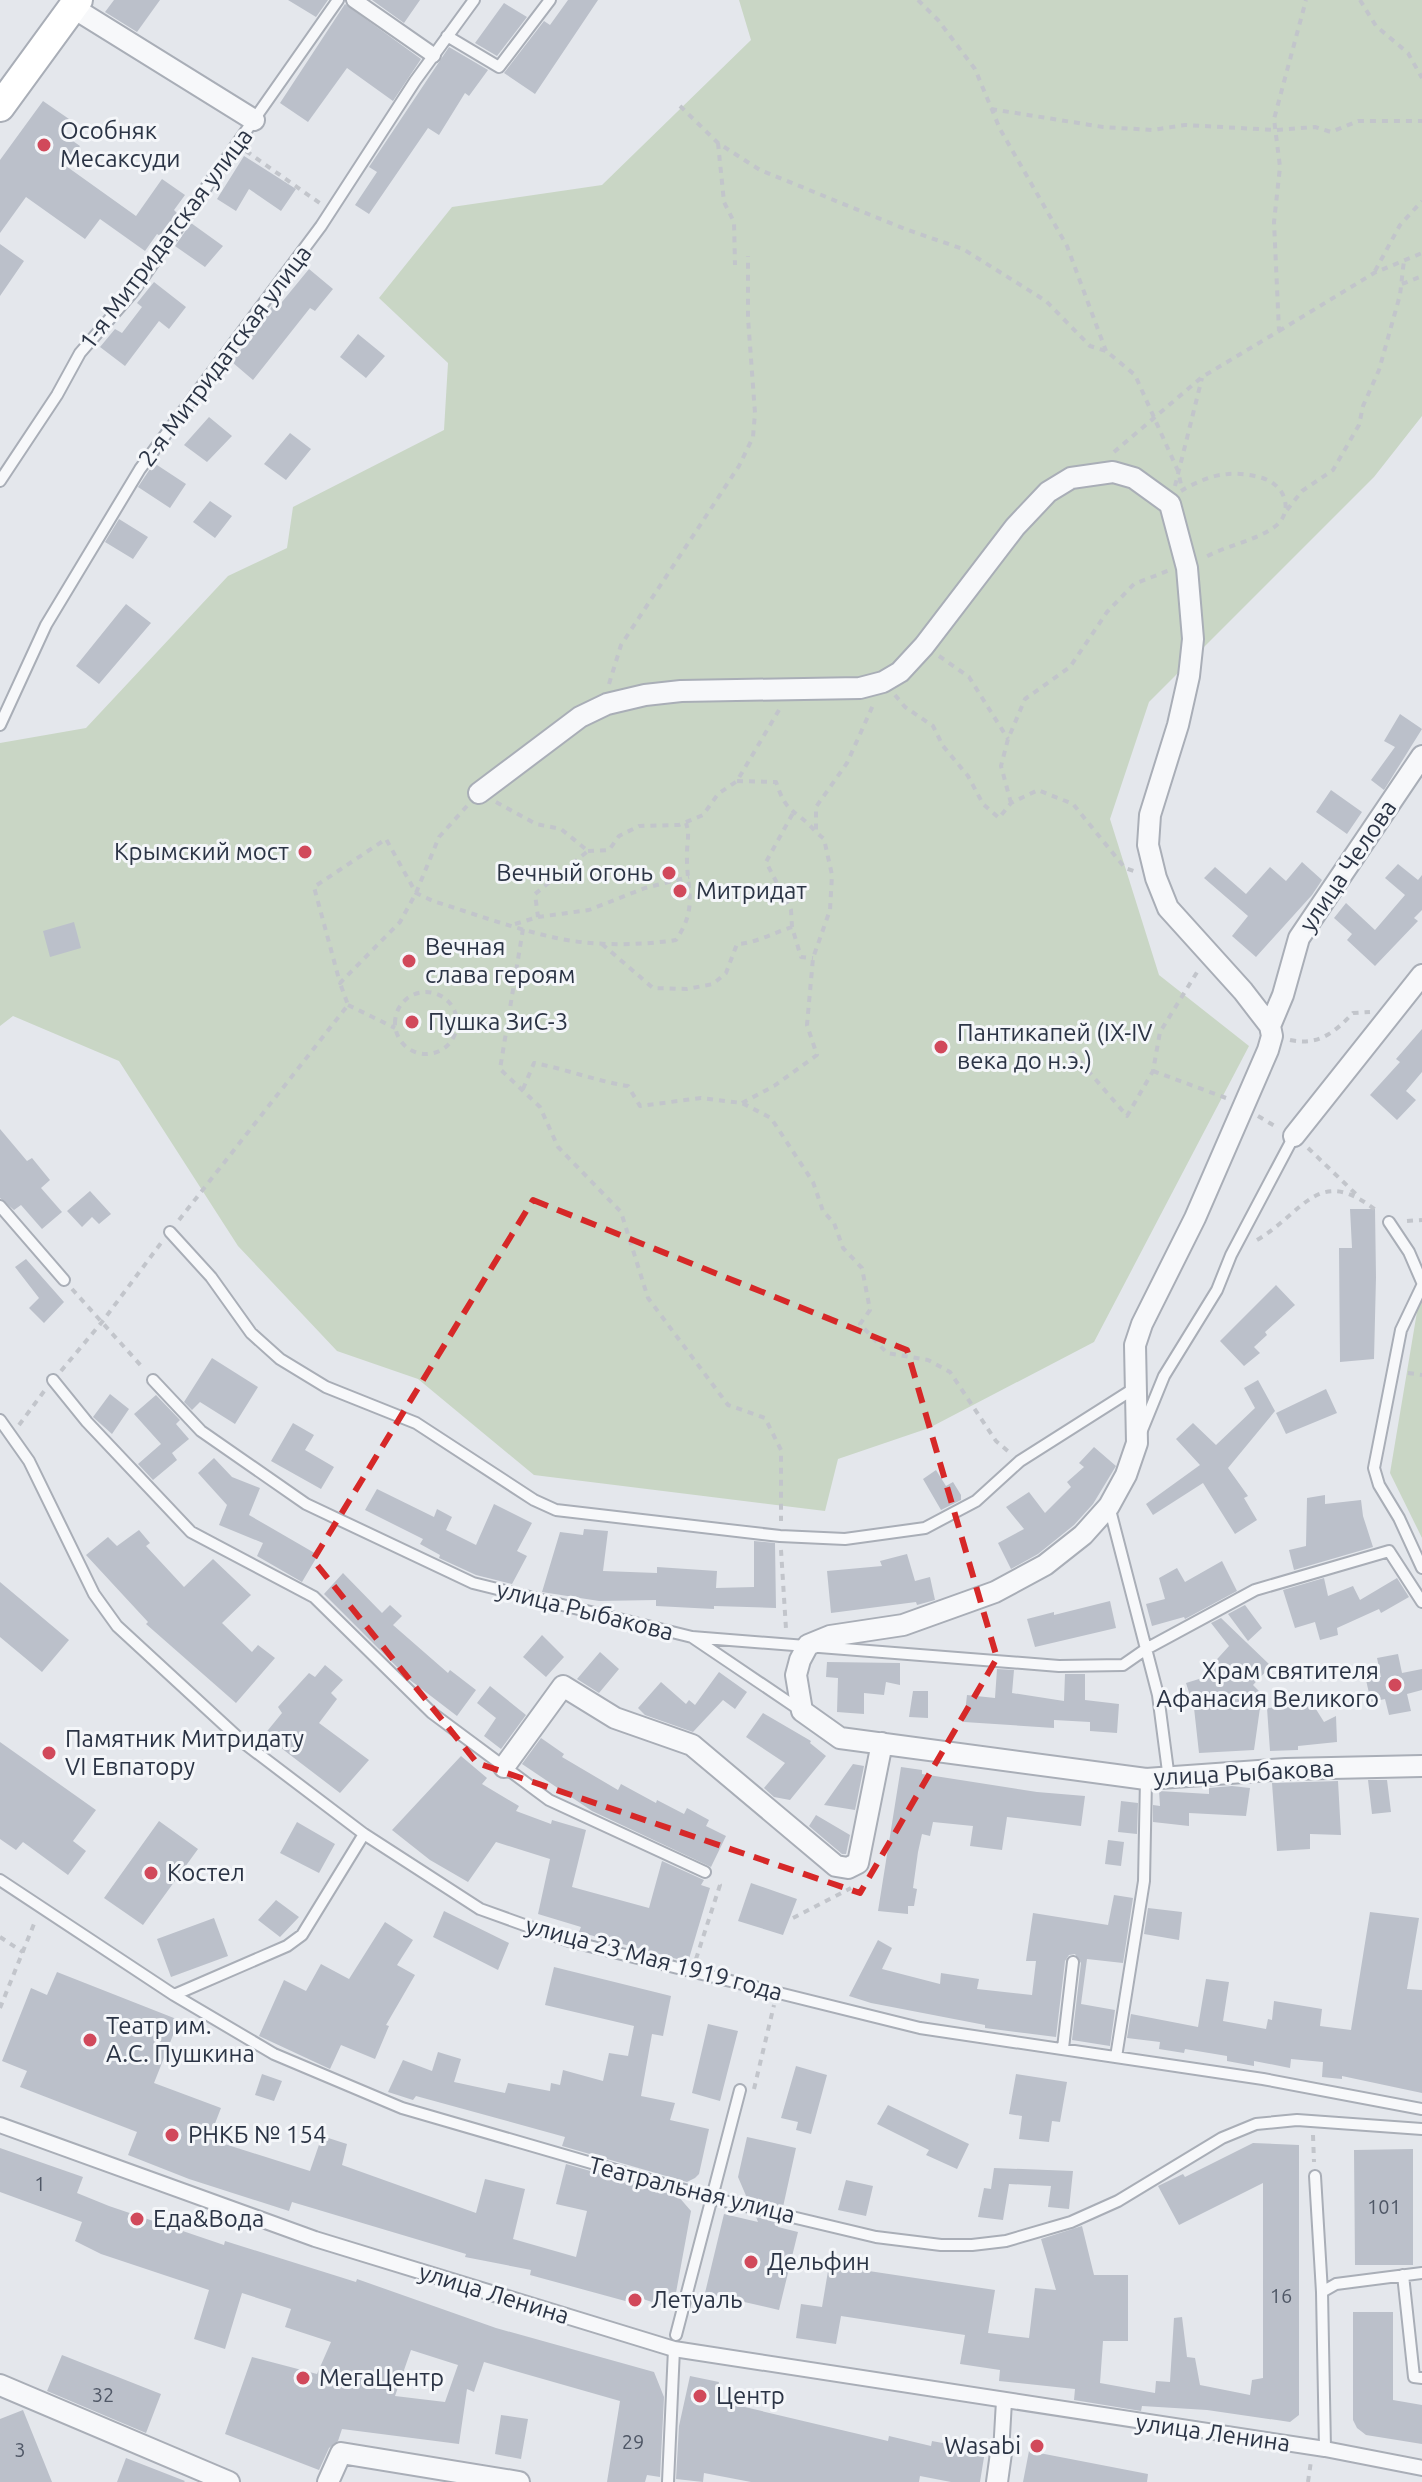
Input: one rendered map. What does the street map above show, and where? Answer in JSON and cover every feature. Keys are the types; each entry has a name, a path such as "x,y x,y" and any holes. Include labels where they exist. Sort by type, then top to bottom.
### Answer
{"main road":[{"path":"0,107 75,4"}],"street":[{"path":"354,0 433,55"},
{"path":"75,4 254,120"},
{"path":"479,793 580,717 607,704 681,691 860,688 883,682 900,672 924,646 1015,527 1048,492 1071,478 1089,474 1113,472 1134,478 1176,497 1187,568 1193,639 1189,676 1178,725 1150,815 1148,845 1156,878 1168,908 1271,1031"},
{"name":"улица Челова","path":"1137,1443 1135,1345 1142,1324 1195,1218 1244,1108 1299,938 1422,756"},
{"path":"1294,1136 1422,975"},
{"path":"802,1711 796,1675 808,1645 830,1636 903,1625 995,1592 1045,1565 1083,1535 1109,1506 1126,1475 1137,1443"},
{"path":"504,1767 563,1686 615,1718 692,1745 836,1866 848,1868 858,1863 882,1743"},
{"name":"улица Рыбакова","path":"802,1711 840,1738 1146,1779 1286,1769 1422,1766"},
{"name":"улица Ленина","path":"0,2125 315,2239 675,2342 1004,2401 1325,2449 1422,2468"},
{"path":"0,2385 229,2482"},
{"path":"997,2482 1004,2401"},
{"path":"328,2482 341,2453 519,2482"}],"lane":[{"name":"1-я Митридатская улица","path":"0,481 57,395 80,353 133,292 338,0"},
{"name":"2-я Митридатская улица","path":"0,725 46,625 140,469 321,226 433,55 474,0"},
{"path":"447,36 499,67 550,0"},
{"path":"1137,1443 1164,1376 1217,1290 1231,1255 1294,1136"},
{"path":"0,1206 64,1280"},
{"path":"1389,1222 1409,1252 1422,1284 1401,1330 1374,1468 1379,1485 1399,1518 1422,1568"},
{"path":"170,1232 211,1277 251,1333 280,1359 326,1387 416,1423 534,1500 556,1510 780,1536 845,1539 925,1528 976,1501 1020,1461 1135,1388"},
{"path":"53,1380 87,1422 191,1532 314,1597 432,1713 549,1800 705,1872"},
{"name":"улица Рыбакова","path":"153,1380 201,1431 306,1504 473,1583 692,1637 802,1711"},
{"name":"улица 23 Мая 1919 года","path":"0,1420 29,1461 94,1594 117,1626 244,1743 364,1834 480,1909 569,1941 920,2028 1263,2079 1422,2109"},
{"path":"1109,1506 1158,1695 1169,1779"},
{"path":"692,1637 1059,1666 1123,1665 1146,1649 1255,1590 1389,1551 1422,1602"},
{"path":"1116,2057 1144,1881 1146,1779"},
{"path":"174,1995 287,1946 302,1935 364,1834"},
{"name":"Театральная улица","path":"0,1880 174,1995 274,2054 402,2108 712,2198 876,2237 941,2245 972,2245 1006,2241 1071,2222 1118,2201 1222,2138 1256,2124 1297,2120 1422,2129"},
{"path":"1063,2048 1073,1962"},
{"path":"668,2482 675,2342 740,2090"},
{"path":"1315,2176 1322,2292 1325,2449"},
{"path":"1322,2292 1336,2284 1422,2273"},
{"path":"1403,2275 1414,2377 1422,2378"}],"path":[{"path":"918,0 938,20 975,69 991,109 1067,246 1106,351"},
{"path":"1279,331 1274,222 1280,167 1274,119 1306,0"},
{"path":"1360,0 1376,26 1408,53 1422,78"},
{"path":"680,106 718,143 760,170 825,198 963,249 1046,301 1090,346 1106,351 1135,375 1178,473 1176,497"},
{"path":"991,109 1103,127 1152,130 1185,125 1276,130 1315,127 1331,132 1358,121 1422,121"},
{"path":"718,143 724,202 734,222 735,265"},
{"path":"237,146 324,206 314,221 321,226"},
{"path":"1374,273 1400,225 1422,201"},
{"path":"1089,474 1202,377 1374,273 1422,253"},
{"path":"607,704 621,645 739,466 753,437 755,413 748,318 748,256"},
{"path":"1011,803 1001,766 1008,739 1025,699 1070,667 1107,612 1134,584 1162,571 1187,568 1216,552 1274,528 1302,491 1333,470 1359,425 1363,406 1379,370 1402,285 1404,260"},
{"path":"1402,285 1422,276"},
{"path":"1176,497 1178,473 1202,377"},
{"path":"1176,497 1205,480 1227,474 1247,475 1266,479 1278,486 1287,511"},
{"path":"924,646 969,677 1008,739"},
{"path":"816,832 816,807 847,763 883,682 905,707 933,726 943,746 968,776 983,804 999,818 1011,803 1038,790 1073,804 1125,868 1156,878"},
{"path":"538,917 535,894 588,851 609,850 619,836 639,826 679,825 703,815 718,794 737,781 789,690"},
{"path":"737,781 776,782 783,805 805,819 824,839 832,875 830,910 813,958 807,1025 817,1055 774,1086 742,1103"},
{"path":"340,983 400,922 416,893 439,837 479,793 536,824 561,829 588,851"},
{"path":"793,813 766,862 791,910 792,927 801,957 813,958"},
{"path":"395,1028 401,1005 421,992 444,998 457,1018 451,1041 431,1054 408,1048 395,1028 348,1005 314,887 386,839 416,893 433,901 555,938 658,943 676,940 686,924 691,902 687,852 690,837 686,823"},
{"path":"513,924 589,910 645,888 689,877"},
{"path":"600,942 653,988 687,989 713,984 726,973 737,944 753,943 792,927"},
{"path":"523,929 500,1069 540,1107 558,1147 621,1212 648,1298 728,1405 765,1418 781,1450 780,1536 787,1643"},
{"path":"1072,1052 1127,1116 1153,1071 1160,1032 1208,953"},
{"path":"340,1014 348,1005"},
{"path":"1271,1031 1298,1042 1319,1042 1353,1013 1369,1011 1390,1014"},
{"path":"523,1089 534,1063 628,1086 640,1106 701,1098 742,1103 771,1118 813,1182 823,1211 834,1223 843,1248 862,1268 870,1310 860,1324 887,1353 928,1360 950,1372 996,1441 1020,1461"},
{"path":"1153,1071 1244,1108 1294,1136 1389,1222 1422,1220"},
{"path":"1231,1255 1268,1233 1314,1194 1346,1192 1359,1197"},
{"path":"64,1280 153,1380"},
{"path":"793,1918 853,1887 858,1863"},
{"path":"692,1972 720,1885 705,1872"},
{"path":"0,2008 41,1906"},
{"path":"0,1937 23,1952"},
{"path":"755,2089 777,1991"}],"highlighted area":[{"path":"533,1200 907,1350 997,1658 860,1893 477,1763 313,1560"}],"green space":[{"path":"739,0 1422,0 1422,416 1374,477 1149,702 1110,819 1159,975 1249,1046 1094,1342 929,1428 838,1459 825,1511 534,1475 418,1379 337,1351 238,1246 119,1061 13,1016 0,1026 0,743 86,728 228,576 287,548 293,507 444,430 448,363 379,298 452,207 602,185 751,40"},
{"path":"1422,1282 1422,1538 1390,1473"}],"building":[{"path":"114,0 160,0 137,32 105,12"},
{"path":"288,0 328,0 316,17"},
{"path":"372,0 420,0 404,23"},
{"path":"568,0 598,0 535,94 504,73 544,21 550,25"},
{"path":"504,3 527,17 497,56 475,43"},
{"path":"345,4 421,59 393,101 347,68 308,122 280,103"},
{"path":"449,47 488,70 469,96 465,93 439,135 428,128 369,214 355,205 377,172 369,167"},
{"path":"43,101 69,119 60,132 80,146 66,166 136,216 162,179 185,195 174,210 178,214 162,237 157,234 145,251 100,219 85,239 26,197 0,233 0,160"},
{"path":"244,156 296,189 281,211 249,189 236,211 217,199"},
{"path":"191,223 223,246 205,267 175,246"},
{"path":"0,244 24,261 0,296"},
{"path":"309,269 333,289 315,311 310,308 253,380 232,362 273,305 277,308"},
{"path":"154,282 186,307 169,329 159,321 125,366 100,347 115,329 122,333 142,307 137,303"},
{"path":"358,334 385,356 366,378 340,357"},
{"path":"209,417 232,436 207,462 184,445"},
{"path":"290,433 311,449 286,480 264,464"},
{"path":"154,463 186,484 170,508 138,487"},
{"path":"210,501 232,516 215,538 193,522"},
{"path":"119,519 148,537 133,559 105,542"},
{"path":"126,604 151,623 99,684 76,666"},
{"path":"1400,714 1422,729 1384,790 1371,780 1395,747 1384,741"},
{"path":"1331,790 1362,812 1347,834 1316,812"},
{"path":"1302,862 1322,880 1256,957 1232,936 1248,916 1204,878 1215,867 1246,894 1270,867 1286,881"},
{"path":"1398,864 1418,880 1422,875 1422,910 1414,918 1418,921 1375,966 1347,940 1352,934 1334,918 1346,903 1375,930 1405,895 1385,878"},
{"path":"74,922 81,948 50,957 43,931"},
{"path":"1422,1029 1422,1072 1406,1091 1416,1100 1397,1120 1370,1095 1400,1062 1396,1059"},
{"path":"0,1129 27,1161 32,1158 50,1180 41,1188 62,1212 42,1229 21,1205 14,1210 0,1198"},
{"path":"90,1191 111,1214 99,1224 92,1217 82,1227 67,1211"},
{"path":"1350,1209 1375,1209 1374,1359 1340,1362 1339,1248 1352,1248"},
{"path":"26,1259 64,1302 44,1323 29,1308 39,1298 15,1267"},
{"path":"1276,1285 1295,1305 1265,1332 1267,1335 1254,1347 1260,1353 1244,1366 1220,1341"},
{"path":"212,1358 258,1387 235,1424 200,1402 192,1410 184,1402"},
{"path":"1258,1380 1275,1411 1228,1468 1248,1496 1244,1498 1257,1520 1235,1534 1203,1483 1153,1515 1146,1504 1200,1465 1176,1439 1193,1423 1216,1445 1255,1408 1244,1388"},
{"path":"1326,1389 1337,1413 1286,1434 1276,1413"},
{"path":"110,1394 129,1409 112,1434 93,1417"},
{"path":"156,1395 180,1420 176,1424 189,1439 172,1453 177,1460 153,1480 138,1464 161,1444 134,1414"},
{"path":"293,1423 314,1435 305,1450 334,1467 321,1489 271,1461"},
{"path":"1094,1447 1116,1466 1093,1504 1074,1525 1038,1554 1011,1569 998,1543 1024,1529 1006,1507 1029,1492 1045,1513 1071,1487 1067,1482 1084,1467 1079,1463"},
{"path":"214,1458 232,1477 260,1488 249,1515 318,1555 302,1582 257,1556 263,1543 219,1525 227,1505 198,1473"},
{"path":"936,1470 946,1486 953,1482 961,1495 961,1500 941,1510 923,1479"},
{"path":"377,1489 434,1517 437,1509 452,1517 446,1530 476,1545 494,1504 532,1523 517,1551 527,1556 512,1584 476,1575 439,1558 440,1555 420,1544 423,1539 365,1510"},
{"path":"1325,1495 1325,1504 1361,1500 1373,1547 1294,1570 1289,1550 1306,1546 1307,1498"},
{"path":"584,1529 608,1531 603,1571 657,1573 657,1567 717,1571 716,1588 754,1587 754,1541 775,1543 776,1608 656,1606 656,1600 599,1601 542,1592 560,1532 583,1535"},
{"path":"139,1530 150,1543 146,1546 184,1587 213,1559 251,1595 222,1623 252,1652 258,1645 275,1658 236,1703 146,1624 148,1622 86,1555 108,1537 117,1546"},
{"path":"907,1554 915,1581 930,1577 935,1600 917,1605 916,1602 831,1613 827,1571 882,1566 880,1561"},
{"path":"1222,1561 1237,1591 1185,1619 1152,1626 1146,1604 1165,1599 1159,1578 1177,1568 1185,1582"},
{"path":"343,1573 382,1613 390,1605 402,1616 393,1625 448,1673 450,1670 476,1690 457,1716 410,1680 324,1594"},
{"path":"1324,1578 1328,1596 1353,1586 1360,1600 1397,1578 1409,1597 1381,1613 1379,1609 1337,1628 1338,1635 1320,1640 1315,1622 1295,1628 1283,1590"},
{"path":"0,1582 69,1640 42,1672 0,1637"},
{"path":"1110,1601 1116,1628 1035,1647 1027,1619"},
{"path":"1245,1605 1262,1628 1248,1641 1228,1614"},
{"path":"1221,1618 1271,1666 1253,1685 1259,1691 1240,1709 1260,1708 1254,1750 1199,1753 1194,1708 1186,1683 1199,1679 1229,1646 1211,1623"},
{"path":"542,1635 564,1657 546,1677 523,1657"},
{"path":"600,1652 619,1669 599,1693 577,1679"},
{"name":"Храм святителя Афанасия Великого","path":"1398,1654 1402,1673 1422,1669 1422,1690 1407,1694 1411,1711 1389,1715 1385,1699 1371,1702 1366,1680 1381,1677 1377,1658"},
{"path":"827,1662 900,1663 900,1685 886,1682 884,1695 864,1693 864,1714 837,1712 838,1678 826,1677"},
{"path":"325,1665 343,1680 331,1693 337,1699 319,1723 369,1760 340,1793 264,1735 282,1713 278,1707 309,1673 315,1677"},
{"path":"997,1669 1014,1670 1012,1693 1064,1701 1065,1674 1085,1674 1085,1700 1119,1704 1117,1733 1090,1731 1090,1722 1054,1720 1054,1728 964,1722 967,1695 995,1698"},
{"path":"719,1672 747,1692 735,1709 723,1700 693,1732 645,1715 638,1708 661,1682 686,1704 689,1700 695,1705"},
{"path":"490,1686 526,1715 501,1749 484,1736 496,1718 477,1703"},
{"path":"913,1691 928,1691 928,1718 909,1717"},
{"path":"1314,1706 1324,1722 1336,1716 1337,1742 1298,1746 1298,1750 1270,1751 1267,1708"},
{"path":"763,1713 811,1741 826,1756 790,1800 774,1797 764,1788 785,1763 746,1737"},
{"path":"541,1738 564,1754 562,1757 618,1790 621,1784 656,1803 657,1800 684,1814 687,1808 709,1820 706,1826 726,1836 711,1867 592,1811 522,1764"},
{"path":"0,1742 96,1810 73,1841 86,1851 68,1875 23,1842 16,1850 0,1839"},
{"path":"461,1756 487,1778 482,1784 519,1806 516,1811 551,1824 552,1820 586,1830 572,1887 649,1908 662,1861 704,1880 701,1885 710,1888 688,1962 579,1932 581,1927 538,1914 550,1859 496,1842 468,1882 430,1860 392,1830"},
{"path":"853,1764 864,1766 855,1810 824,1805"},
{"path":"901,1767 922,1770 922,1774 1037,1792 1085,1796 1081,1826 1007,1817 1002,1850 970,1846 973,1826 933,1822 930,1836 922,1834 913,1888 917,1889 914,1906 908,1906 908,1914 878,1911"},
{"path":"1368,1780 1387,1780 1391,1812 1372,1814"},
{"path":"1338,1781 1341,1835 1310,1834 1310,1849 1277,1851 1272,1783"},
{"path":"1209,1788 1250,1788 1246,1816 1189,1813 1189,1826 1153,1822 1153,1805 1160,1806 1159,1791 1209,1794"},
{"path":"1121,1801 1138,1803 1137,1834 1118,1832"},
{"path":"816,1815 850,1835 846,1854 842,1854 809,1826"},
{"name":"Костел","path":"159,1821 198,1849 143,1925 104,1898"},
{"path":"297,1822 335,1844 319,1873 280,1853"},
{"path":"1108,1840 1124,1842 1121,1866 1105,1864"},
{"path":"751,1883 797,1899 783,1935 738,1921"},
{"path":"1114,1895 1133,1898 1123,1963 1087,1959 1081,2004 1115,2010 1110,2046 1072,2040 1081,1963 1075,1954 1069,1955 1065,1961 1056,2037 985,2028 985,2025 849,1996 878,1940 892,1948 882,1969 940,1984 941,1973 979,1979 977,1989 1032,1995 1036,1961 1026,1961 1033,1913 1108,1925"},
{"path":"276,1900 299,1917 280,1937 258,1920"},
{"path":"1148,1908 1182,1912 1179,1940 1144,1934"},
{"path":"444,1911 509,1943 498,1970 433,1937"},
{"path":"1370,1912 1419,1918 1407,1989 1422,1990 1422,2093 1342,2076 1342,2079 1322,2077 1323,2062 1291,2059 1290,2068 1254,2061 1254,2066 1227,2061 1227,2056 1185,2049 1184,2053 1159,2049 1160,2042 1127,2038 1131,2014 1198,2027 1206,1979 1229,1982 1223,2021 1266,2029 1268,2019 1272,2020 1274,2001 1322,2009 1320,2026 1351,2030"},
{"path":"214,1918 228,1956 171,1977 157,1939"},
{"path":"385,1922 413,1940 397,1965 415,1975 386,2025 389,2026 375,2059 341,2045 330,2069 259,2036 284,1980 306,1991 321,1964 349,1979"},
{"path":"554,1967 671,1996 663,2036 652,2034 641,2096 675,2103 670,2120 709,2129 699,2174 695,2178 687,2182 562,2146 565,2137 416,2096 413,2100 388,2092 403,2060 432,2071 438,2052 461,2059 454,2082 505,2093 508,2083 550,2091 551,2083 560,2085 563,2070 603,2081 609,2053 628,2056 634,2026 545,2005"},
{"path":"57,1972 179,2020 154,2083 221,2108 209,2139 310,2171 322,2136 347,2144 342,2165 476,2213 485,2179 525,2189 513,2239 576,2257 587,2211 556,2204 566,2164 678,2196 691,2211 673,2309 631,2295 629,2302 530,2275 531,2270 465,2257 466,2254 292,2202 289,2211 189,2179 128,2155 137,2132 20,2087 27,2071 2,2061 31,1988 47,1995"},
{"path":"708,2024 738,2031 720,2101 692,2093"},
{"path":"796,2066 827,2075 811,2134 796,2130 798,2122 781,2118"},
{"path":"262,2074 282,2081 274,2101 255,2095"},
{"path":"1016,2074 1067,2082 1060,2122 1052,2121 1049,2142 1019,2139 1022,2116 1009,2114"},
{"path":"888,2105 969,2144 957,2169 926,2155 929,2150 877,2124"},
{"path":"747,2137 796,2148 783,2207 747,2198 738,2177"},
{"path":"1253,2143 1299,2145 1299,2415 1290,2422 1207,2410 1142,2406 1141,2411 1074,2400 1075,2389 999,2381 1000,2370 960,2364 965,2335 841,2316 836,2344 796,2338 801,2304 822,2307 829,2265 995,2290 988,2333 1029,2338 1035,2288 1056,2290 1041,2239 1082,2226 1094,2275 1128,2275 1128,2341 1103,2341 1100,2383 1155,2393 1156,2381 1170,2382 1174,2318 1182,2317 1187,2357 1195,2358 1200,2385 1250,2395 1252,2380 1263,2378 1263,2183 1179,2225 1158,2186 1183,2174 1185,2177"},
{"path":"0,2148 83,2177 77,2193 109,2206 224,2245 225,2241 356,2282 357,2279 496,2328 654,2372 664,2397 660,2477 647,2475 645,2482 607,2482 620,2401 484,2362 474,2392 467,2389 459,2444 342,2429 319,2470 225,2434 252,2357 317,2374 331,2342 285,2327 291,2309 242,2293 225,2349 194,2339 209,2290 101,2254 75,2241 82,2222 0,2192","holes":["411,2350 458,2365 445,2402 395,2396"]},
{"path":"1413,2149 1413,2265 1355,2265 1354,2150"},
{"path":"994,2168 1073,2171 1069,2209 1048,2207 1051,2186 1009,2184 1003,2220 978,2217 984,2188 991,2189"},
{"path":"846,2180 873,2186 866,2216 838,2210"},
{"name":"Дельфин","path":"724,2214 758,2222 756,2217 779,2222 778,2227 798,2232 779,2310 705,2293"},
{"path":"1353,2312 1393,2312 1393,2400 1422,2405 1422,2444 1366,2435 1357,2428 1353,2420"},
{"path":"62,2355 161,2394 146,2433 47,2391"},
{"path":"690,2376 719,2382 715,2400 888,2441 889,2436 931,2446 932,2441 985,2451 980,2482 951,2482 920,2476 919,2482 751,2482 704,2473 703,2482 676,2479 679,2426"},
{"path":"23,2410 52,2482 0,2482 0,2419"},
{"path":"501,2415 528,2419 521,2459 495,2454"},
{"path":"1029,2451 1148,2474 1147,2482 1023,2482"},
{"path":"126,2458 185,2481 117,2482"}],"place":[{"name":"Особняк Месаксуди","path":"44,145"},
{"name":"Крымский мост","path":"305,852"},
{"name":"Вечный огонь","path":"669,873"},
{"name":"Митридат","path":"680,891"},
{"name":"Вечная слава героям","path":"409,961"},
{"name":"Пушка ЗиС-3","path":"412,1022"},
{"name":"Пантикапей (IX-IV века до н.э.)","path":"941,1047"},
{"name":"Храм святителя Афанасия Великого","path":"1395,1685"},
{"name":"Памятник Митридату VI Евпатору","path":"49,1753"},
{"name":"Костел","path":"151,1873"},
{"name":"Театр им. А.С. Пушкина","path":"90,2040"},
{"name":"РНКБ № 154","path":"172,2135"},
{"name":"Еда&Вода","path":"137,2219"},
{"name":"Дельфин","path":"751,2262"},
{"name":"Летуаль","path":"635,2300"},
{"name":"МегаЦентр","path":"303,2378"},
{"name":"Центр","path":"700,2396"},
{"name":"Wasabi","path":"1037,2446"}]}
